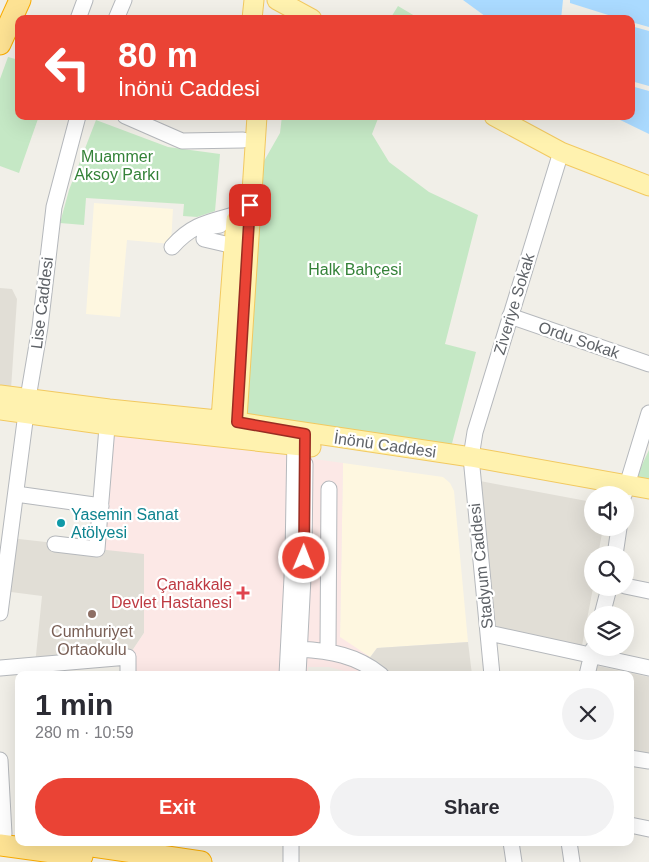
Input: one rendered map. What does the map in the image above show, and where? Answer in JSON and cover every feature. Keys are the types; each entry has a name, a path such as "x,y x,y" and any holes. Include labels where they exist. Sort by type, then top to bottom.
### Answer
{"highway":[{"path":"0,44 20,0"},
{"path":"38,846 83,859 129,862"},
{"path":"92,846 201,862"}],"main road":[{"path":"252,15 254,0"},
{"path":"264,15 265,0"},
{"path":"277,0 305,15"},
{"path":"228,429 242,214 244,120"},
{"path":"228,429 234,246 242,214 256,120"},
{"path":"501,120 560,152 649,186"},
{"name":"İnönü Caddesi","path":"0,395 27,406 108,417 228,429 471,463 587,486"},
{"name":"İnönü Caddesi","path":"0,410 27,406"},
{"name":"İnönü Caddesi","path":"634,491 649,489"},
{"name":"İnönü Caddesi","path":"634,497 649,502"}],"street":[{"path":"79,15 85,0"},
{"path":"118,15 124,0"},
{"name":"Lise Caddesi","path":"0,613 27,406 40,327 54,207 77,120"},
{"path":"134,120 182,140 243,140"},
{"name":"Ziveriye Sokak","path":"471,463 475,432 560,152"},
{"path":"234,246 204,239 207,227 242,214"},
{"path":"172,247 184,233 197,225 242,214"},
{"name":"Ordu Sokak","path":"510,316 649,364"},
{"path":"624,486 649,413"},
{"path":"55,544 97,548 108,417"},
{"path":"298,671 304,558 300,439"},
{"path":"287,671 300,439"},
{"name":"Stadyum Caddesi","path":"471,463 492,671"},
{"path":"328,650 329,489"},
{"path":"16,494 101,506"},
{"path":"634,588 649,591"},
{"path":"488,633 584,650"},
{"path":"299,649 328,650 347,655 374,671"},
{"path":"588,671 592,656"},
{"path":"607,656 649,668"},
{"path":"0,668 47,669 128,657 128,671"},
{"path":"634,759 649,762"},
{"path":"0,760 6,837"},
{"path":"634,826 649,829"},
{"path":"291,861 292,846"},
{"path":"505,862 506,846"},
{"path":"512,846 514,862"},
{"path":"570,846 572,862"}],"shaded area":[{"path":"94,203 173,209 171,244 127,240 120,317 86,314"},
{"path":"0,288 12,289 17,299 11,389 0,389"},
{"name":"Çanakkale Devlet Hastanesi","path":"107,434 212,445 343,463 340,637 370,657 358,671 344,671 329,667 308,667 308,671 128,671 128,657 144,633 144,554 97,549"},
{"path":"343,463 443,477 450,483 454,491 468,642 377,648 370,657 340,638"},
{"path":"480,481 584,500 584,536 602,536 600,546 584,546 584,596 591,596 590,606 584,606 584,635 581,651 496,632"},
{"name":"Cumhuriyet Ortaokulu","path":"10,538 144,553 144,633 128,657 35,665 42,596 3,591"},
{"path":"468,642 472,671 360,671 377,648"},
{"path":"594,665 622,671 593,671"},
{"path":"634,674 649,677 649,754 634,751"}],"green space":[{"path":"398,6 413,15 392,15"},
{"path":"8,57 15,59 15,120 38,120 19,173 0,166 0,79"},
{"name":"Muammer Aksoy Parkı","path":"96,120 168,147 220,154 215,211 197,217 183,216 184,204 86,198 84,225 60,223 69,190"},
{"name":"Halk Bahçesi","path":"282,120 377,120 372,134 389,162 429,192 478,215 445,344 476,352 450,451 240,413 255,158 264,161 280,133"},
{"path":"649,450 649,486 633,484"}],"water":[{"path":"463,0 563,0 561,15 484,15"},
{"path":"570,0 649,0 649,27 635,23 635,15 608,15 570,3"},
{"path":"635,27 649,31 649,86 635,82"},
{"path":"635,87 649,91 649,134 620,120 635,120"}],"place":[{"name":"Yasemin Sanat Atölyesi","path":"61,523"},
{"name":"Çanakkale Devlet Hastanesi","path":"243,593"},
{"name":"Cumhuriyet Ortaokulu","path":"92,614"}],"route":[{"path":"250,205 237,422 305,434 304,558"}]}
